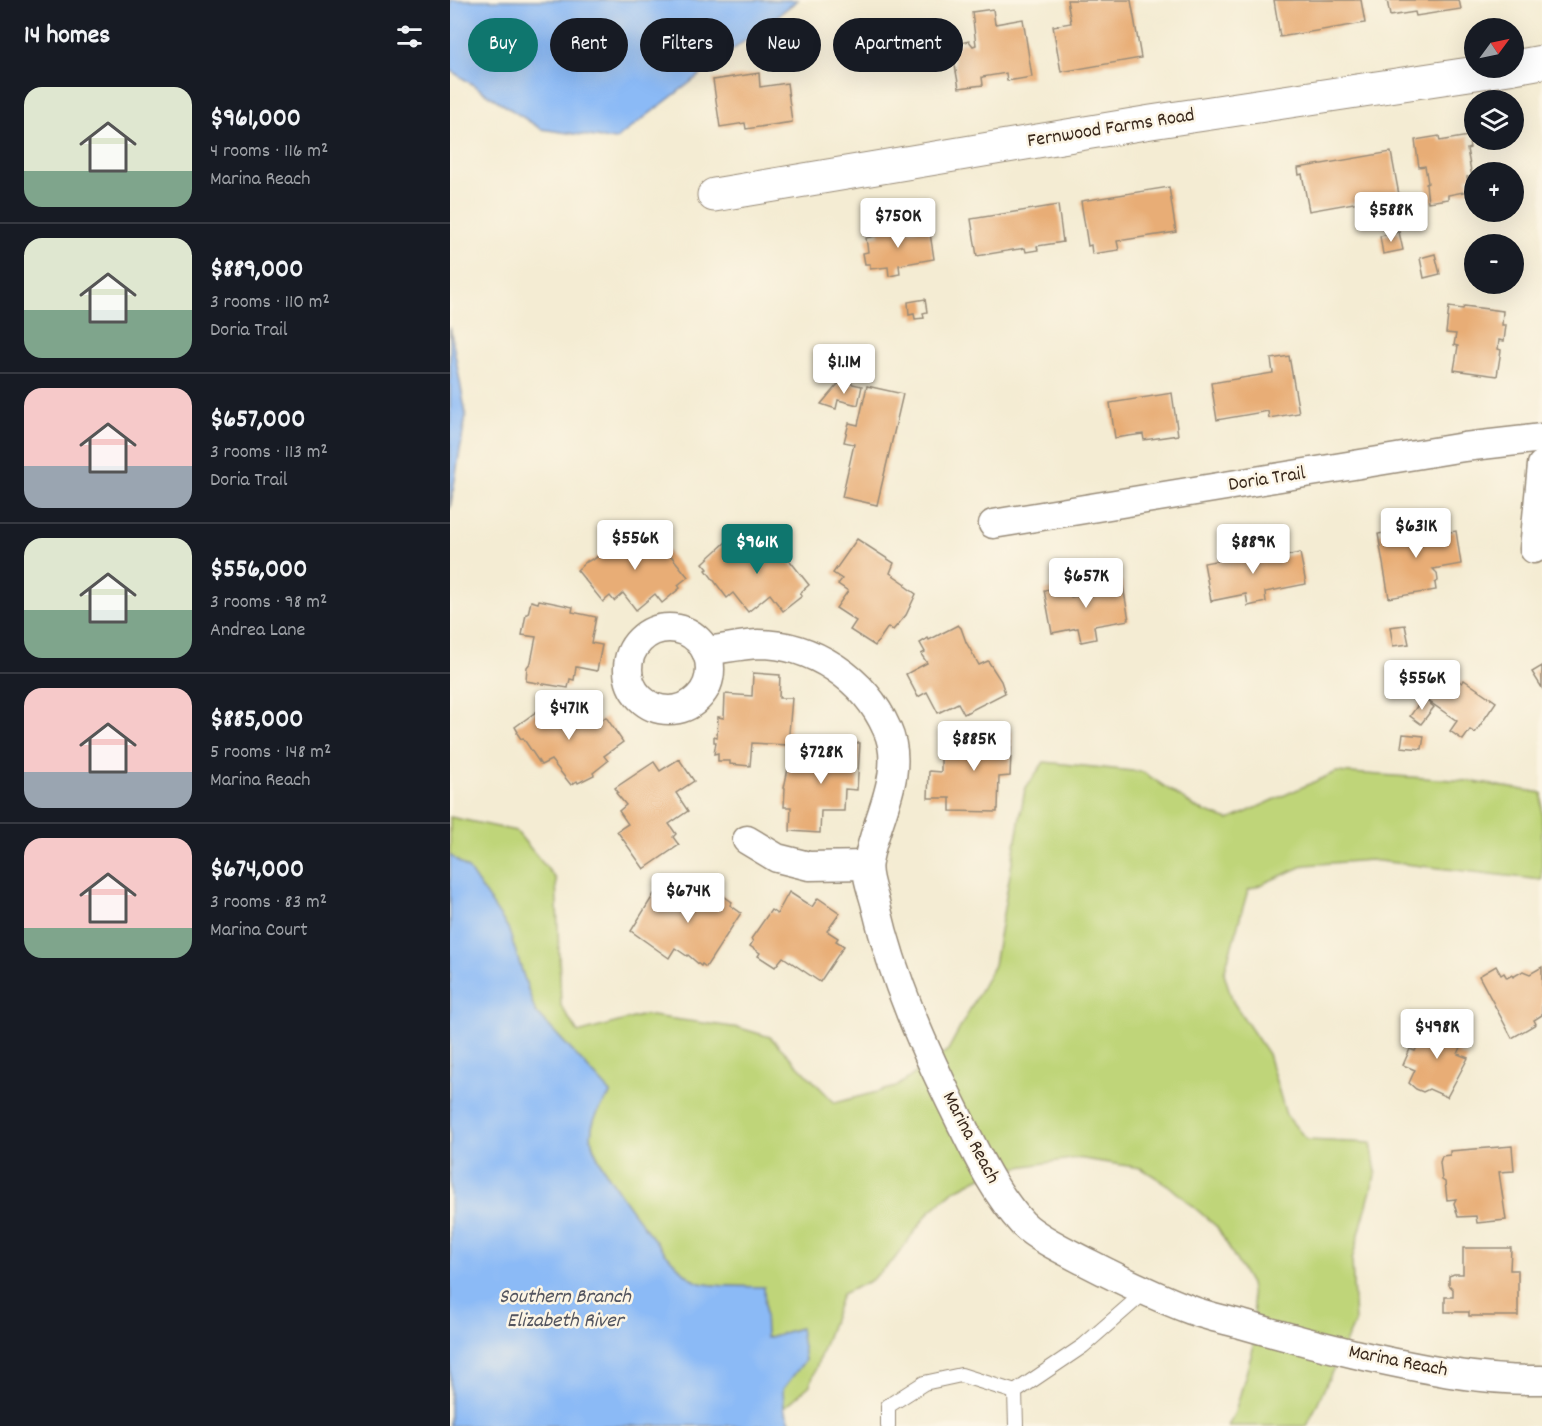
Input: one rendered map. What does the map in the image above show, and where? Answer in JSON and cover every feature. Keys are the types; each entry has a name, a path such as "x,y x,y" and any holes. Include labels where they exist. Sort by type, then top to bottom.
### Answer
{"street":[{"path":"1524,65 1542,62"},
{"name":"Fernwood Farms Road","path":"714,195 1151,122 1464,75"},
{"name":"Doria Trail","path":"993,524 1464,447 1542,438"},
{"path":"1534,549 1542,465"},
{"path":"706,651 759,644 814,655 855,682 873,704 889,731 894,761 888,798 867,865 809,866 777,858 747,840"},
{"name":"Marina Reach","path":"867,865 885,944 914,1022 941,1084 977,1156 1003,1199 1026,1227 1065,1251 1146,1291 1193,1311 1310,1343 1413,1367 1490,1379 1542,1380"}],"lane":[{"path":"1015,1392 1083,1346 1146,1291"},
{"path":"888,1426 888,1406 924,1383 961,1375 1015,1392"},
{"path":"1015,1392 1016,1426"}],"green space":[{"path":"1044,762 1143,772 1198,809 1229,820 1336,772 1468,781 1542,793 1542,880 1370,860 1306,865 1248,890 1224,973 1233,1002 1268,1054 1286,1115 1307,1140 1371,1143 1376,1172 1352,1260 1355,1322 1307,1426 1228,1426 1235,1412 1253,1349 1255,1317 1250,1284 1217,1227 1168,1185 1141,1168 1077,1158 1013,1168 983,1176 954,1191 929,1212 893,1261 870,1281 842,1294 810,1385 784,1408 783,1389 805,1360 799,1328 766,1338 764,1287 700,1283 674,1262 639,1220 608,1174 592,1142 593,1122 611,1093 535,1011 508,928 469,870 450,855 450,817 516,831 556,879 561,1006 578,1033 644,1015 740,1028 770,1037 835,1103 896,1087 948,1050 994,965 1025,789"}],"water":[{"path":"450,0 798,0 774,18 746,18 746,40 734,49 734,18 640,18 640,72 704,72 615,140 541,129 450,70"},
{"path":"450,326 466,415 450,509"},
{"name":"Southern Branch Elizabeth River","path":"450,855 469,870 508,928 535,1011 611,1093 593,1122 592,1143 608,1175 639,1220 674,1262 700,1283 764,1287 766,1338 800,1328 805,1360 783,1389 784,1408 792,1426 450,1426"}],"building":[{"path":"1067,0 1131,0 1141,58 1061,72 1053,26 1071,23"},
{"path":"1274,0 1361,0 1365,23 1280,37"},
{"path":"1387,0 1459,0 1461,9 1416,16 1415,12 1390,16"},
{"path":"993,9 995,24 1023,19 1032,77 1007,81 1006,73 982,77 983,85 959,88 956,72 963,72 963,42 969,41 973,46 976,45 972,12"},
{"path":"759,73 760,87 787,83 792,122 746,129 745,123 720,127 713,80"},
{"path":"1439,136 1440,141 1464,137 1464,150 1467,150 1469,162 1464,162 1464,192 1448,195 1448,199 1428,202 1425,166 1419,167 1415,140"},
{"path":"1391,152 1399,195 1309,211 1302,174 1299,175 1298,168"},
{"path":"1169,187 1176,232 1117,241 1119,250 1092,254 1091,245 1088,246 1081,201"},
{"path":"1058,205 1063,242 1037,246 1038,250 1026,252 1025,248 977,256 971,219"},
{"path":"902,226 903,232 929,227 934,259 899,265 900,274 889,276 888,267 870,269 870,264 865,264 863,253 868,252 866,238 880,235 879,230"},
{"path":"1399,232 1403,250 1383,254 1380,236"},
{"path":"1435,254 1440,274 1424,278 1420,258"},
{"path":"925,299 927,312 923,313 924,318 915,319 914,314 909,315 908,302"},
{"path":"1464,306 1503,311 1502,325 1506,325 1504,341 1499,340 1498,349 1501,350 1497,376 1454,370 1458,346 1454,345 1456,334 1446,333 1449,307 1463,309"},
{"path":"1289,356 1299,413 1269,418 1268,411 1217,420 1211,383 1273,373 1271,359"},
{"path":"848,383 862,386 858,405 838,400 836,409 821,404 838,384"},
{"path":"867,386 903,394 877,505 842,497 854,444 844,442 849,423 858,425"},
{"path":"1172,393 1178,435 1144,440 1143,434 1115,438 1110,403"},
{"path":"1422,526 1424,536 1456,531 1461,564 1433,569 1437,573 1436,590 1389,598 1378,534"},
{"path":"648,527 688,577 678,585 680,588 662,603 655,594 636,610 623,593 614,601 610,596 603,602 577,570 604,551 607,555 630,537 632,539"},
{"path":"768,533 809,585 800,593 802,596 783,611 770,594 748,612 733,593 727,598 703,563 727,541 744,562 757,552 754,548"},
{"path":"857,539 894,563 890,573 916,594 906,615 893,630 888,627 875,646 850,630 856,621 836,608 848,591 838,584 842,579 833,573"},
{"path":"1257,548 1258,554 1279,550 1281,557 1300,553 1306,584 1265,592 1266,602 1248,606 1246,594 1211,601 1204,563 1231,558 1230,553"},
{"path":"1122,581 1129,620 1094,626 1096,639 1081,642 1078,628 1052,633 1044,590 1069,586 1071,597 1102,592 1101,585"},
{"path":"539,600 573,607 572,612 596,617 591,643 602,645 597,671 576,667 574,680 570,679 568,688 526,681 527,667 531,662 536,637 522,635 531,601 538,603"},
{"path":"958,625 979,665 988,661 1001,681 1005,693 964,714 958,703 938,713 927,692 918,697 906,674 927,663 921,654 925,652 920,643"},
{"path":"1405,625 1409,644 1393,646 1390,627"},
{"path":"1542,666 1542,688 1532,672"},
{"path":"1443,670 1462,683 1464,680 1496,702 1475,733 1470,730 1463,740 1450,731 1457,721 1424,698"},
{"path":"753,673 780,675 779,698 792,698 788,745 752,743 750,766 730,764 730,761 718,761 718,753 714,754 716,742 714,742 714,736 717,737 718,717 724,718 725,694 752,696"},
{"path":"1423,698 1434,707 1421,724 1410,716"},
{"path":"550,702 565,718 584,705 597,723 606,717 623,742 604,756 608,761 593,773 594,775 578,783 577,781 571,785 551,760 541,765 517,733 515,727"},
{"path":"970,729 1012,732 1010,776 999,777 997,812 950,811 950,798 928,798 929,771 941,772 941,750 965,750 965,739 969,740"},
{"path":"1403,734 1424,736 1422,749 1401,747"},
{"path":"823,741 860,743 857,790 845,789 844,811 821,811 820,833 790,831 791,807 784,807 784,788 789,764 822,763"},
{"path":"679,759 694,781 676,793 688,811 669,824 676,834 673,837 679,845 644,869 617,831 628,824 619,811 626,805 616,793 618,792 615,788 654,762 660,771"},
{"path":"686,885 706,897 712,888 732,902 730,905 741,913 706,967 675,948 669,958 631,931 654,894 663,901 665,898 673,904"},
{"path":"789,892 812,907 818,898 840,913 827,931 838,938 836,941 844,946 820,982 783,957 775,967 758,956 760,953 750,946 753,941 751,939 771,910 777,914"},
{"path":"1496,966 1501,975 1504,973 1507,978 1523,971 1530,974 1542,967 1542,1015 1534,1020 1536,1024 1512,1038 1479,976"},
{"path":"1432,1022 1440,1025 1441,1023 1467,1034 1458,1054 1468,1058 1447,1097 1429,1089 1423,1092 1416,1089 1409,1083 1415,1070 1403,1065 1410,1049 1415,1051 1423,1044"},
{"path":"1512,1146 1514,1171 1499,1172 1506,1220 1477,1223 1476,1216 1458,1217 1454,1203 1456,1199 1447,1200 1445,1182 1442,1180 1440,1162 1442,1156 1450,1155 1450,1151"},
{"path":"1463,1248 1511,1248 1510,1270 1518,1270 1518,1316 1469,1316 1469,1312 1445,1312 1445,1297 1453,1297 1449,1276 1463,1274"}]}
